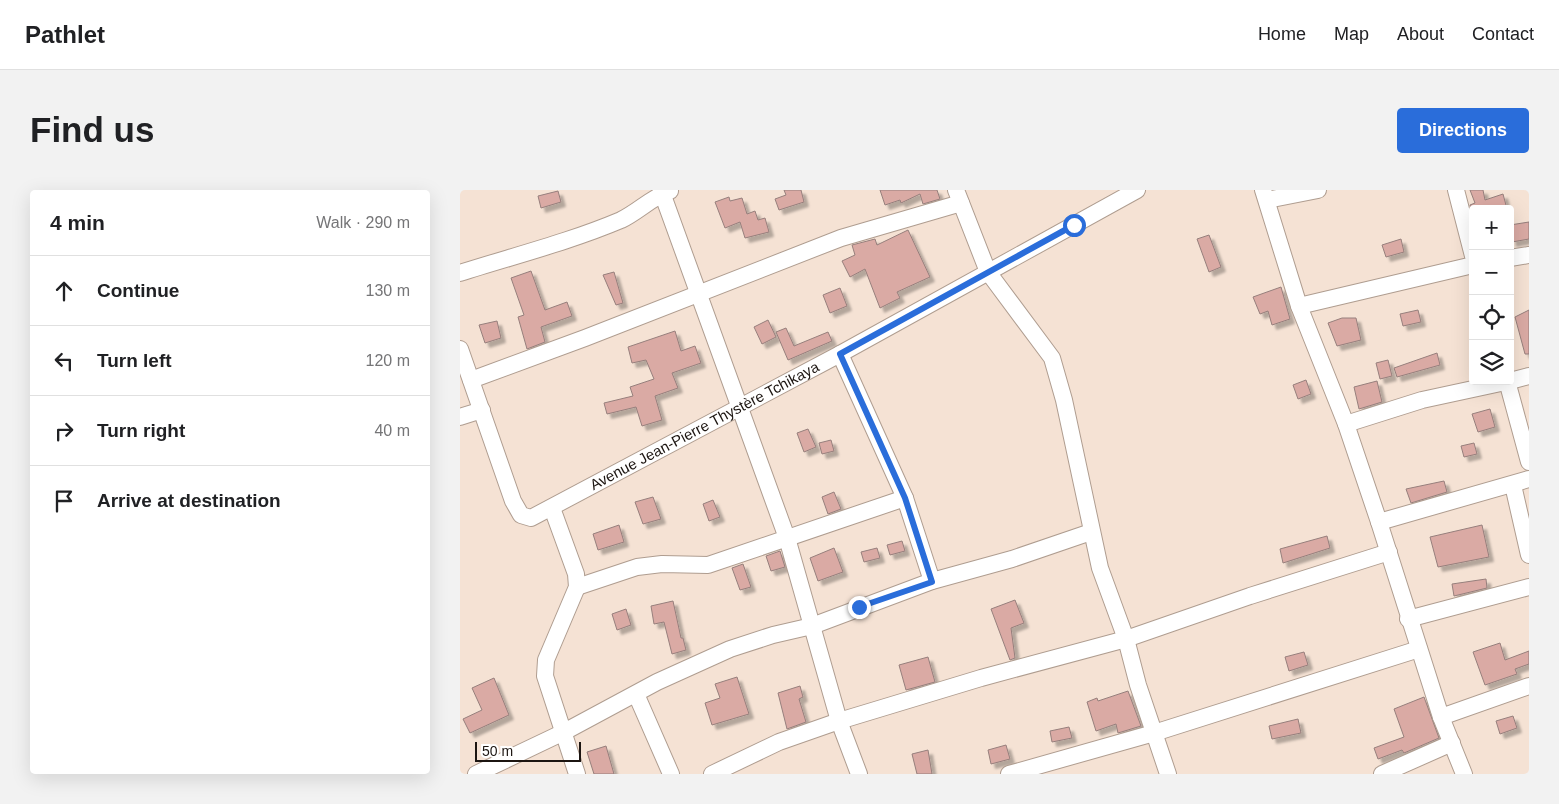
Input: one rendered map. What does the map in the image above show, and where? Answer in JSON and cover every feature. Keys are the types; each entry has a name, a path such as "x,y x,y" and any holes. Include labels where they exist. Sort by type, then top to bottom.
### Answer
{"street":[{"name":"Avenue Jean-Pierre Thystère Tchikaya","path":"482,410 512,501 521,515 531,518 840,354 1136,190"},
{"path":"1318,190 1265,195 1299,306 1346,424 1441,717 1464,774"},
{"path":"1456,190 1471,250"},
{"path":"460,273 622,219 665,191 698,293 788,538 839,721 859,774"},
{"path":"471,380 585,338 841,238 959,197 988,272 1052,358 1064,400 1100,568 1126,639 1138,685 1168,774"},
{"path":"1514,257 1529,255"},
{"path":"1299,306 1469,266"},
{"path":"460,349 482,410 460,417"},
{"path":"840,354 905,498 932,582"},
{"path":"1514,380 1529,376"},
{"path":"1346,424 1422,400 1491,385"},
{"path":"1510,385 1529,462"},
{"path":"1379,522 1513,486 1529,479"},
{"path":"1513,486 1529,555"},
{"path":"577,587 637,567 662,564 708,565 905,498"},
{"path":"552,508 576,574 577,587 546,660 544,676 577,774"},
{"path":"476,774 564,732 657,682 730,649 773,635 812,626 932,582 1012,559 1091,532"},
{"path":"712,774 779,742 839,721 981,678 1126,639 1250,596 1389,552"},
{"path":"1408,619 1529,587"},
{"path":"1009,774 1154,733 1419,649"},
{"path":"1441,717 1529,686"},
{"path":"636,694 671,774"},
{"path":"1382,774 1452,743"}],"building":[{"path":"784,190 801,190 804,202 779,210 775,199 786,195"},
{"path":"880,190 937,190 940,199 923,204 920,194 901,203 900,200 885,205"},
{"path":"1470,190 1483,190 1485,200 1503,194 1506,205 1470,205 1475,203"},
{"path":"558,191 561,202 541,208 538,196"},
{"path":"729,197 730,201 742,198 747,214 755,211 758,220 765,218 769,232 745,238 740,222 725,228 715,202"},
{"path":"1529,222 1529,239 1514,242 1514,224"},
{"path":"908,230 930,277 897,292 900,298 880,308 865,269 850,277 842,261 855,255 852,245 875,239 877,245"},
{"path":"1209,235 1221,267 1209,272 1197,239"},
{"path":"1401,239 1404,252 1386,257 1382,245"},
{"path":"531,271 545,310 567,302 572,316 541,327 545,342 527,349 518,317 524,315 511,278"},
{"path":"614,272 623,303 616,305 603,275"},
{"path":"1281,287 1290,319 1272,325 1268,311 1260,314 1253,297"},
{"path":"840,288 847,306 830,313 823,295"},
{"path":"1418,310 1421,322 1403,326 1400,314"},
{"path":"1529,310 1529,354 1525,354 1515,317"},
{"path":"1342,318 1356,318 1361,340 1337,346 1328,323"},
{"path":"768,320 776,337 762,344 754,327"},
{"path":"497,321 501,338 485,343 479,325"},
{"path":"786,328 794,346 828,332 832,341 788,360 776,332"},
{"path":"675,331 681,351 695,346 701,363 672,373 678,388 655,396 662,420 642,426 636,407 607,414 604,403 633,396 630,387 654,379 646,360 632,363 628,347"},
{"path":"1437,353 1440,365 1397,377 1394,368"},
{"path":"1388,360 1392,376 1380,379 1376,363"},
{"path":"1306,380 1311,394 1298,399 1293,385"},
{"path":"1377,381 1382,402 1359,409 1354,387"},
{"path":"1490,409 1495,427 1478,432 1472,414"},
{"path":"808,429 816,447 804,452 797,433"},
{"path":"831,440 834,451 822,454 819,443"},
{"path":"1474,443 1477,454 1464,457 1461,446"},
{"path":"1444,481 1447,492 1411,503 1406,489"},
{"path":"834,492 841,509 828,514 822,497"},
{"path":"653,497 661,519 643,524 635,502"},
{"path":"713,500 720,517 709,521 703,504"},
{"path":"619,525 624,542 598,550 593,534"},
{"path":"1482,525 1489,557 1438,567 1430,537"},
{"path":"1327,536 1330,548 1283,563 1280,549"},
{"path":"902,541 905,551 890,555 887,545"},
{"path":"834,548 843,572 818,581 810,558"},
{"path":"877,548 880,558 864,562 861,552"},
{"path":"780,551 785,567 771,571 766,556"},
{"path":"743,564 751,587 740,590 732,568"},
{"path":"1486,579 1487,588 1454,596 1452,584"},
{"path":"1015,600 1024,623 1011,628 1015,658 1010,660 991,609"},
{"path":"673,601 681,638 683,638 686,650 672,654 664,622 654,624 651,606"},
{"path":"626,609 631,625 617,630 612,614"},
{"path":"1500,643 1505,660 1529,651 1529,664 1515,669 1517,674 1485,685 1473,652"},
{"path":"1304,652 1308,665 1289,671 1285,657"},
{"path":"928,657 935,682 906,690 899,665"},
{"path":"737,677 749,714 712,725 705,703 720,698 715,684"},
{"path":"494,678 509,715 470,733 463,719 482,710 472,688"},
{"path":"800,686 803,697 799,699 806,722 787,729 778,693"},
{"path":"1128,691 1141,726 1118,733 1116,724 1096,731 1087,702 1097,698 1098,701"},
{"path":"1424,697 1439,738 1404,753 1402,750 1378,759 1374,748 1404,737 1394,709"},
{"path":"1513,716 1517,728 1500,734 1496,721"},
{"path":"1298,719 1301,733 1272,739 1269,726"},
{"path":"1069,727 1072,738 1052,742 1050,731"},
{"path":"1006,745 1010,759 991,764 988,750"},
{"path":"606,746 614,774 594,774 587,752"},
{"path":"928,750 932,774 917,774 912,754"}],"route":[{"path":"859,607 932,582 905,498 840,354 1074,225"}]}
